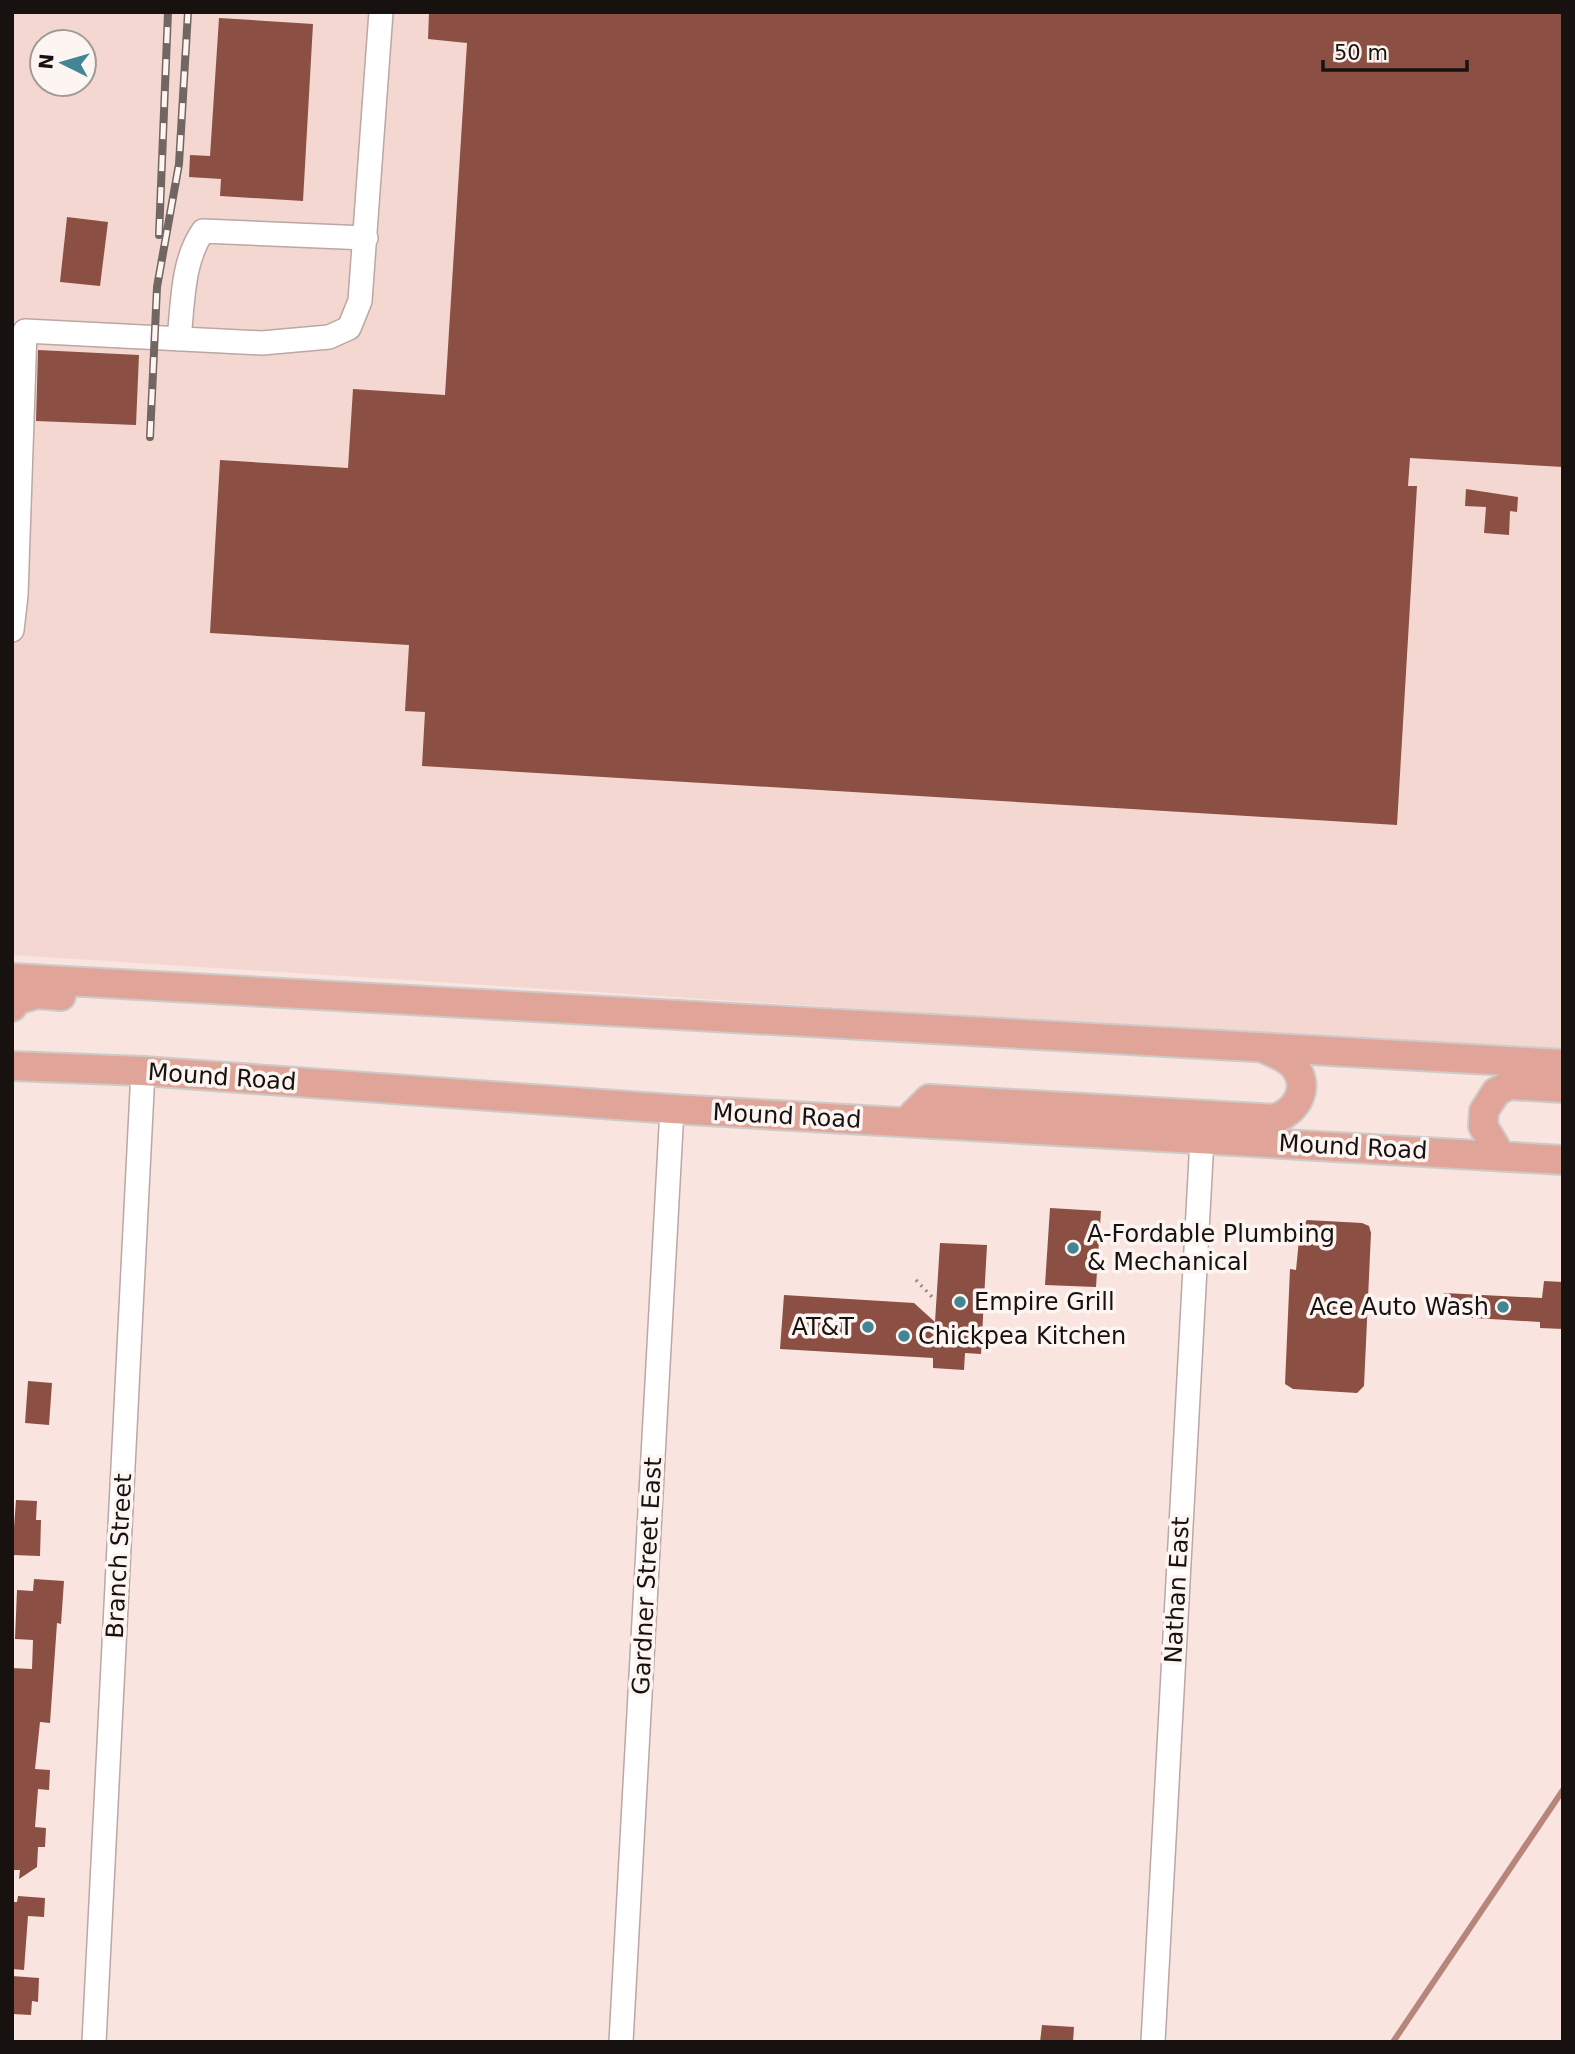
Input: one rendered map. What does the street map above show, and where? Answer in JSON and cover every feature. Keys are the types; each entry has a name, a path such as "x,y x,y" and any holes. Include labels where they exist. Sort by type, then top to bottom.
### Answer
{"main road":[{"path":"12,978 1563,1064"},
{"path":"12,1007 16,1000 37,994 359,1015 447,1003"},
{"path":"906,1122 929,1099 1251,1119 1288,1114 1301,1093 1301,1078 1284,1058 1255,1045"},
{"name":"Mound Road","path":"18,1060 672,1110 1559,1159"},
{"path":"1502,1156 1483,1126 1484,1111 1496,1092 1509,1084 1563,1088"}],"street":[{"path":"12,631 16,595 25,331 262,343 329,337 349,328 360,301 381,12"},
{"path":"179,339 187,270 194,244 203,231 366,238"},
{"name":"Branch Street","path":"94,2042 143,1071"},
{"name":"Gardner Street East","path":"621,2042 672,1110"},
{"name":"Nathan East","path":"1153,2042 1202,1139"}],"path":[{"path":"916,1280 934,1299"}],"shaded area":[{"path":"12,12 1563,12 1563,1049 1354,1040 12,955"}],"building":[{"path":"429,12 1563,12 1563,467 1410,458 1408,486 1417,486 1397,825 422,766 425,712 405,711 409,645 210,633 220,460 348,468 353,389 445,395 467,43 428,39"},
{"path":"219,18 313,24 303,201 220,196 221,179 189,177 190,155 210,156"},
{"path":"67,217 108,222 100,286 60,282"},
{"path":"38,350 139,355 136,425 36,421"},
{"path":"1466,489 1518,497 1517,512 1510,511 1509,535 1484,533 1486,507 1465,506"},
{"name":"A-Fordable Plumbing & Mechanical","path":"1050,1208 1101,1211 1096,1287 1045,1285"},
{"path":"1307,1220 1362,1223 1369,1226 1371,1233 1364,1386 1357,1393 1293,1389 1285,1384 1290,1269 1296,1270 1300,1230"},
{"path":"940,1243 987,1245 981,1354 965,1353 964,1370 933,1368 933,1358 780,1349 784,1295 914,1303 935,1322"},
{"name":"Ace Auto Wash","path":"1544,1281 1563,1282 1563,1329 1540,1328 1540,1322 1443,1316 1444,1293 1542,1298"},
{"path":"28,1381 52,1383 49,1425 25,1423"},
{"path":"16,1500 37,1501 36,1520 41,1520 40,1556 12,1555"},
{"path":"34,1579 64,1581 61,1624 57,1623 50,1723 40,1722 35,1769 50,1770 49,1790 38,1789 35,1827 46,1828 45,1847 38,1847 37,1867 19,1879 20,1870 12,1870 12,1668 32,1669 33,1640 15,1639 17,1590 33,1591"},
{"path":"18,1896 45,1898 44,1917 28,1916 24,1970 12,1969 12,1902 17,1902"},
{"path":"12,1976 39,1978 38,2002 32,2001 31,2015 12,2014"},
{"path":"1042,2025 1074,2027 1073,2042 1040,2042"}],"waterway":[{"path":"1393,2042 1563,1790"}],"railway":[{"path":"159,235 168,12"},
{"path":"150,437 157,287 179,164 188,12"}],"place":[{"name":"A-Fordable Plumbing & Mechanical","path":"1073,1248"},
{"name":"Empire Grill","path":"960,1302"},
{"name":"Ace Auto Wash","path":"1503,1307"},
{"name":"AT&T","path":"868,1327"},
{"name":"Chickpea Kitchen","path":"904,1336"}]}
